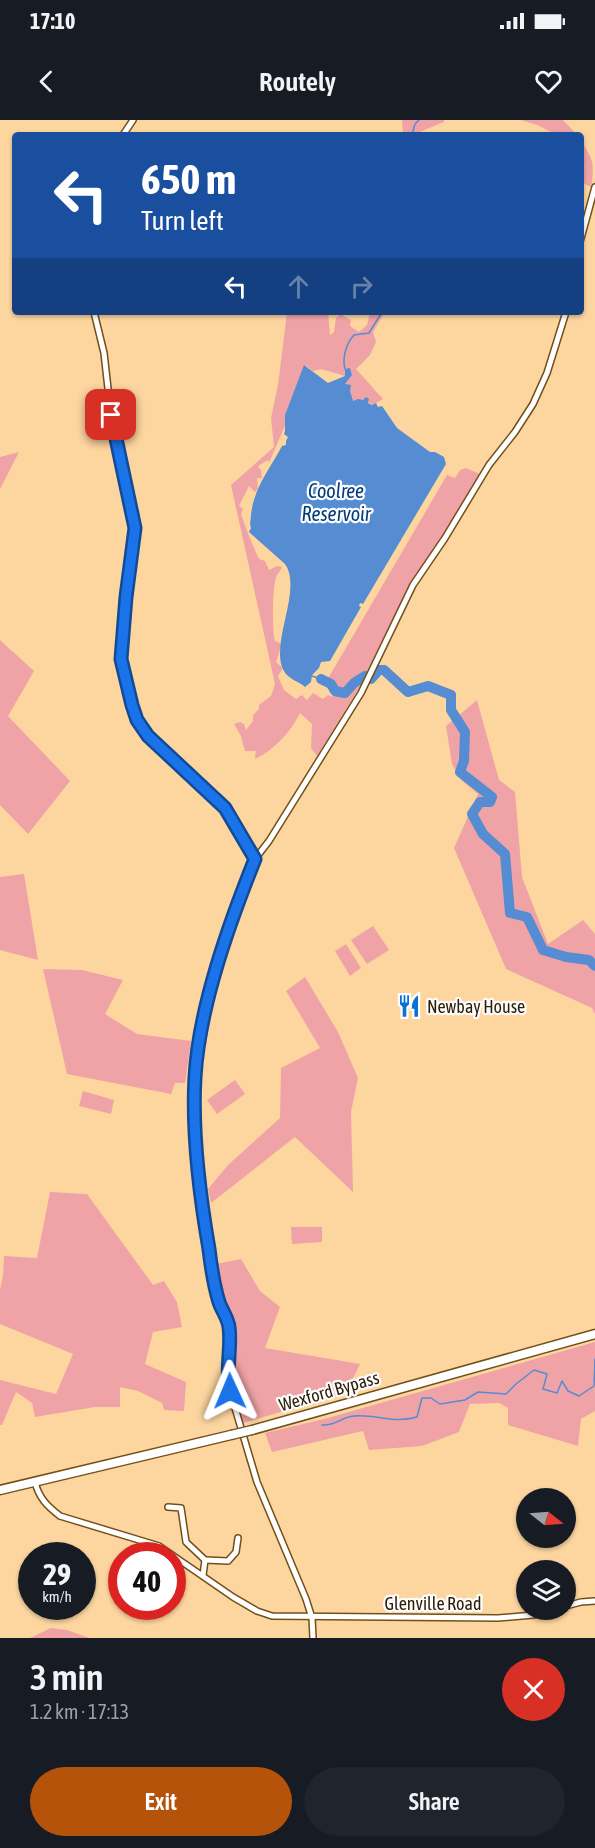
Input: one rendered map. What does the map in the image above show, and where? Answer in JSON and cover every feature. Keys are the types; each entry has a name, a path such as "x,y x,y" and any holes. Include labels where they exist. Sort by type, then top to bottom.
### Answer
{"highway":[{"name":"Wexford Bypass","path":"0,1490 252,1430 595,1334"}],"street":[{"path":"584,227 595,187"},
{"path":"95,315 104,353 111,415 135,528 121,659 132,705 137,720 148,736 225,808 255,859"},
{"path":"313,1638 312,1618 306,1599 257,1482 228,1381 229,1328 219,1302 209,1249 198,1145 195,1077 201,1030 224,943 255,859 269,841 328,742 361,693 413,585 489,465 533,404 547,373 565,315"},
{"name":"Glenville Road","path":"35,1482 38,1493 46,1505 60,1516 159,1546 233,1597 257,1611 272,1616 312,1618 516,1616"},
{"path":"168,1507 181,1508 186,1542 205,1560 228,1561 236,1552 238,1538"},
{"path":"203,1575 205,1560"},
{"path":"576,1604 595,1601"}],"shaded area":[{"path":"402,120 444,120 419,132 403,132"},
{"path":"521,120 563,120 574,132 551,132"},
{"path":"584,146 592,162 591,187 584,184"},
{"path":"287,315 328,315 330,335 334,332 336,318 339,315 351,320 350,326 359,332 367,325 369,315 383,315 373,332 376,342 370,355 356,369 383,399 373,405 366,397 364,400 352,401 350,391 345,384 352,375 350,369 345,369 347,372 345,376 321,369 313,371 305,365 285,415 286,423 269,463 268,460 258,466 262,478 257,478 258,489 255,492 249,486 239,506 243,509 241,514 259,559 265,561 269,570 277,566 282,567 275,580 273,597 274,636 275,641 280,643 281,647 276,662 283,668 278,676 284,690 296,699 302,695 307,700 313,693 323,699 328,695 332,697 335,691 331,684 326,682 447,475 455,478 460,470 466,468 480,474 443,536 410,584 357,691 317,756 311,748 312,724 300,713 281,740 269,751 255,759 256,751 245,751 241,736 234,724 240,722 244,724 246,730 253,721 253,715 259,709 259,705 271,696 275,684 231,485 274,447 271,418 278,385"},
{"path":"19,452 0,489 0,457"},
{"path":"0,640 34,671 8,716 70,781 28,834 0,805"},
{"path":"477,700 499,780 515,792 522,877 548,944 583,920 595,934 595,1014 592,1008 506,969 454,848 478,794 461,780 452,764 446,726"},
{"path":"24,874 38,960 0,950 0,877"},
{"path":"373,926 389,950 367,964 351,940"},
{"path":"346,944 361,968 350,976 335,951"},
{"path":"43,969 82,970 123,980 105,1014 137,1034 191,1041 185,1083 175,1083 171,1094 67,1074"},
{"path":"305,977 338,1032 358,1078 351,1112 353,1192 295,1137 211,1203 208,1189 228,1165 280,1118 281,1068 320,1048 286,991"},
{"path":"235,1080 245,1094 217,1114 207,1100"},
{"path":"83,1091 114,1100 111,1114 79,1106"},
{"path":"50,1192 87,1194 153,1285 164,1281 177,1302 182,1327 153,1332 145,1364 186,1382 184,1411 164,1410 162,1403 138,1391 120,1387 120,1407 95,1407 35,1417 32,1403 16,1392 0,1425 0,1380 56,1394 73,1354 0,1324 0,1290 4,1256 37,1258"},
{"path":"291,1227 322,1227 322,1242 292,1244"},
{"path":"241,1259 260,1291 280,1307 265,1348 360,1364 346,1393 243,1423 231,1377 235,1335 216,1264"},
{"path":"595,1342 595,1411 581,1419 578,1446 508,1425 508,1408 499,1403 470,1404 459,1432 422,1446 369,1450 363,1431 272,1452 265,1433 324,1419"},
{"path":"51,1628 67,1630 89,1638 30,1638"}],"water":[{"name":"Coolree Reservoir","path":"304,365 328,383 345,376 345,369 350,368 352,375 345,384 351,385 353,401 363,400 366,397 369,399 368,403 372,405 376,403 378,407 382,406 397,428 430,452 444,457 446,464 363,604 360,603 361,607 330,661 321,662 312,675 311,682 305,687 286,674 281,663 280,650 290,589 290,575 285,564 249,532 255,496 282,446 286,445 288,437 284,434 285,415"}],"waterway":[{"path":"413,132 419,120"},
{"path":"345,369 344,356 351,339 354,335 369,333 380,315"},
{"path":"371,679 379,670 384,670 408,692 428,686 451,695 451,710 465,732 464,761 460,772 492,797 490,802 480,802 472,814 483,834 505,854 510,913 527,917 543,950 566,957 589,960 595,966"},
{"path":"312,676 321,679"},
{"path":"321,679 331,684 335,691 345,693 365,676"},
{"path":"322,1425 354,1416 400,1420 417,1417 422,1398 431,1398 440,1404 465,1400 478,1392 506,1394 534,1370 547,1374 543,1389 557,1393 562,1381 568,1391 579,1396 594,1386 595,1359"}],"place":[{"name":"Newbay House","path":"409,1006"}],"route":[{"path":"111,415 132,503 135,528 121,659 132,705 137,720 148,736 225,808 255,859 238,900 219,961 201,1030 195,1077 197,1135 209,1249 219,1302 229,1328 228,1381 230,1391"}]}
